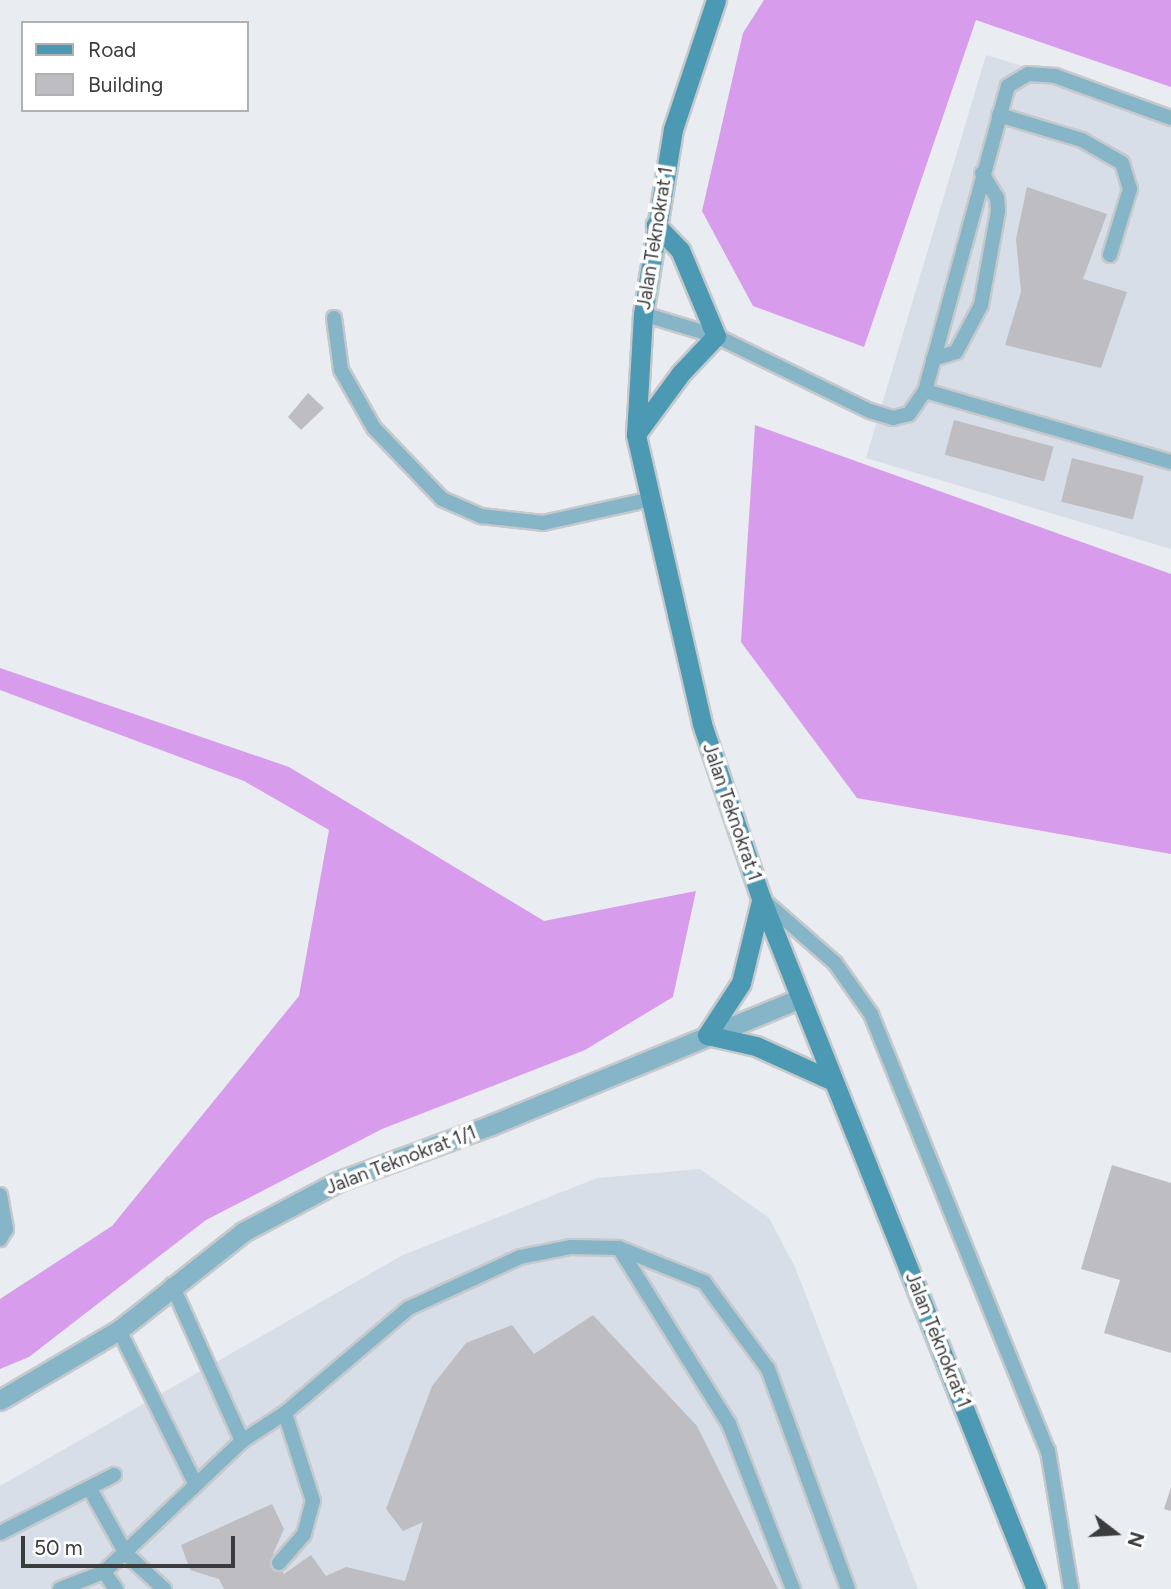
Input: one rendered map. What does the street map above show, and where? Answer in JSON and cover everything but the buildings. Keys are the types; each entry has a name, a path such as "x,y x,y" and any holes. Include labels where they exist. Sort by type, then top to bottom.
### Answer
{"main road":[{"name":"Jalan Teknokrat 1","path":"716,0 673,129 643,314 636,435 702,724 761,898 798,999 1036,1589"},
{"path":"636,435 716,336 680,250 656,225"},
{"path":"761,898 741,983 708,1035 756,1046 831,1080"}],"street":[{"name":"Jalan Teknokrat 1/1","path":"0,1399 118,1329 243,1232 337,1182 491,1125 798,999"}],"lane":[{"path":"643,314 716,336 882,415 909,414 925,391 982,173 1009,86 1028,74 1055,76 1171,118"},
{"path":"999,115 1082,140 1122,163 1130,189 1110,256"},
{"path":"933,359 956,352 981,305 998,211 997,198 982,173"},
{"path":"334,318 341,370 374,428 442,499 481,516 543,523 652,499"},
{"path":"925,391 1171,462"},
{"path":"761,898 835,963 871,1014 1048,1451 1071,1589"},
{"path":"0,1195 6,1229 0,1239"},
{"path":"60,1589 104,1573 195,1483 242,1441 285,1413 409,1308 520,1257 571,1247 619,1248 704,1282 761,1356 848,1589"},
{"path":"619,1248 729,1424 793,1589"},
{"path":"172,1285 242,1441"},
{"path":"118,1329 195,1483"},
{"path":"279,1563 304,1534 313,1501 285,1413"},
{"path":"0,1533 114,1475"},
{"path":"90,1489 126,1554 163,1589"},
{"path":"104,1573 116,1589"}],"shaded area":[{"path":"764,0 1171,0 1171,87 976,20 864,347 753,306 702,211 743,33"},
{"path":"986,55 1171,110 1171,549 866,458"},
{"path":"755,425 1171,574 1171,854 857,798 741,642"},
{"path":"0,668 289,767 544,921 696,891 673,997 585,1050 382,1129 206,1220 29,1357 0,1369 0,1299 112,1226 299,996 329,830 244,781 0,690"},
{"path":"700,1169 769,1218 795,1267 918,1589 0,1589 0,1486 403,1255 597,1178"}]}
